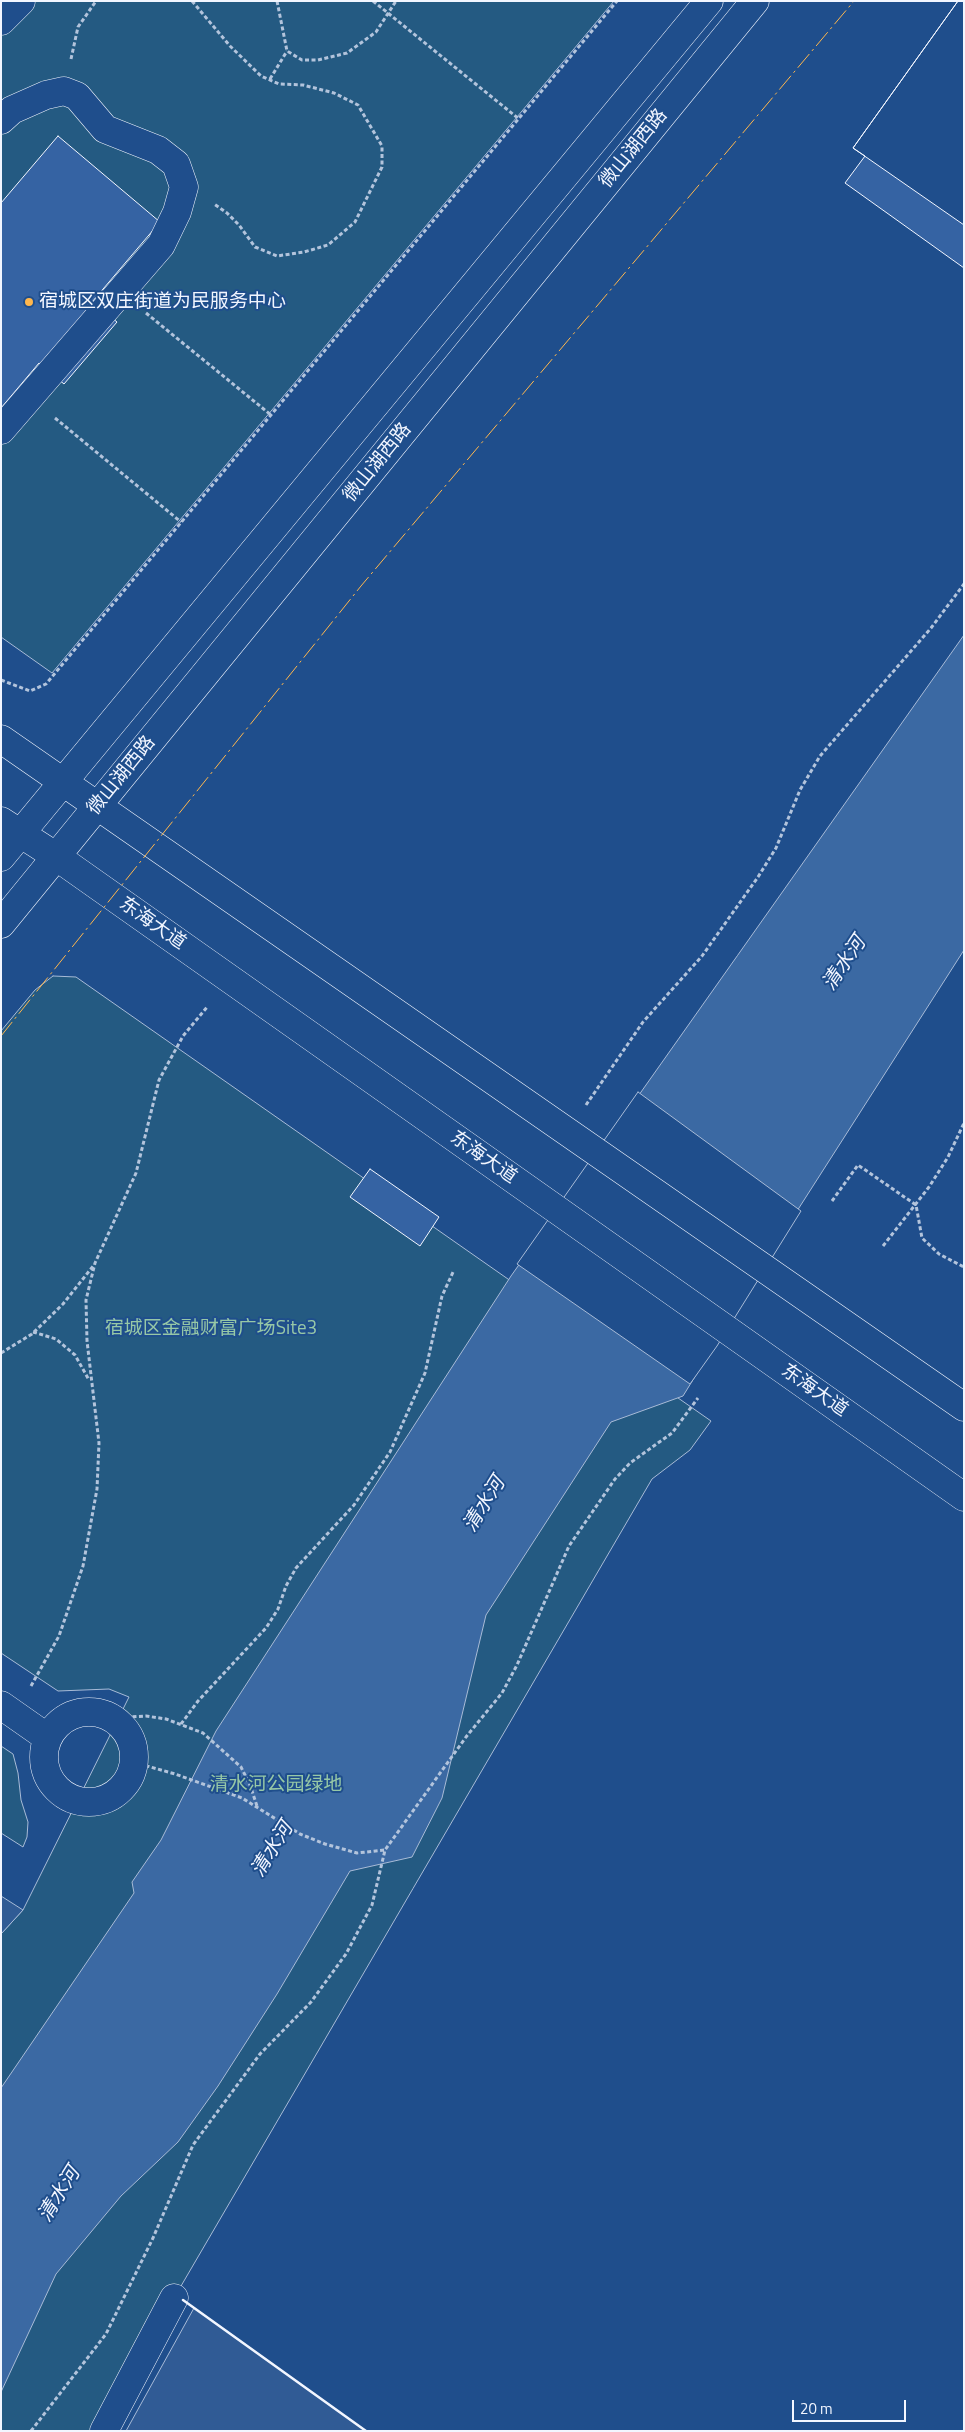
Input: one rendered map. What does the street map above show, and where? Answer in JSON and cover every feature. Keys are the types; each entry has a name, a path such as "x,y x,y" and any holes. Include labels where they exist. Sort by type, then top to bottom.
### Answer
{"street":[{"path":"1,20 22,1"},
{"name":"微山湖西路","path":"1,857 11,827 62,782 709,1"},
{"name":"微山湖西路","path":"1,924 754,1"},
{"path":"1,120 12,110 46,95 64,91 77,96 105,129 158,150 176,164 184,187 178,212 161,246 1,430"},
{"path":"1,739 96,807 964,1407"},
{"name":"东海大道","path":"11,827 57,857 964,1497"},
{"path":"8,1710 48,1738"},
{"path":"84,1712 99,1712 113,1718 125,1728 132,1742 132,1772 124,1785 114,1795 86,1802 72,1798 60,1791 50,1779 45,1759 48,1738 57,1725 70,1716 84,1712"},
{"path":"104,2431 174,2298"}],"path":[{"path":"77,96 70,73 73,45 78,27 96,1"},
{"path":"182,197 212,203 227,213 240,225 255,247 277,256 304,252 328,245 355,222 382,167 382,146 358,105 334,93 304,85 279,84 261,76 245,62 192,1"},
{"path":"270,80 287,51 277,1"},
{"path":"373,1 519,119"},
{"path":"287,51 302,60 318,60 347,53 376,32 396,1"},
{"path":"1,680 30,691 46,684 617,1"},
{"path":"121,292 271,416"},
{"path":"30,397 181,522"},
{"path":"567,1133 643,1022 702,956 758,878 776,848 800,790 820,756 931,628 964,584"},
{"path":"8,1710 59,1636 83,1566 97,1489 98,1443 87,1341 86,1300 95,1263 136,1173 160,1080 183,1036 231,980"},
{"path":"884,1246 916,1205 948,1157 964,1123"},
{"path":"832,1201 858,1165 916,1205 922,1238 939,1254 964,1267"},
{"path":"1,1353 34,1332 63,1304 95,1263"},
{"path":"181,1724 198,1701 266,1628 278,1609 286,1586 296,1568 354,1505 390,1452 425,1373 442,1296 454,1270"},
{"path":"34,1332 56,1339 75,1355 91,1383"},
{"path":"31,2431 106,2334 153,2238 193,2145 260,2054 311,2002 346,1954 372,1905 384,1850 466,1738 502,1693 517,1664 569,1546 615,1479 630,1463 672,1433 698,1398"},
{"path":"113,1718 146,1716 166,1719 203,1733 241,1767 257,1806"},
{"path":"133,1762 175,1774 242,1798 300,1834 326,1844 357,1853 384,1850"}],"green space":[{"path":"33,1 614,1 52,673 1,637 1,32"},
{"name":"清水河公园绿地","path":"53,976 76,977 711,1421 690,1450 652,1479 174,2298 93,2431 1,2431 1,1934 23,1910 129,1697 109,1689 58,1691 1,1653 1,1031 35,990"},
{"path":"1,1746 13,1754 18,1773 21,1800 28,1822 27,1837 23,1847 1,1833"}],"shaded area":[{"path":"1,1896 23,1910 1,1934"},
{"path":"194,2308 366,2431 126,2431"}],"water":[{"name":"清水河","path":"964,635 964,950 797,1211 683,1396 611,1422 486,1615 442,1798 412,1857 350,1871 277,1994 218,2086 178,2142 121,2196 56,2274 1,2392 1,2088 134,1893 132,1882 161,1840 216,1731 511,1276"}],"pier":[{"path":"638,1092 801,1211 717,1346 690,1384 517,1264"}],"building":[{"path":"958,1 964,1 964,268 845,183 865,156 853,148"},
{"path":"958,1 964,1 964,225 853,148"},
{"path":"58,136 160,222 92,302 117,322 64,384 39,363 1,408 1,203"},
{"path":"370,1169 439,1217 420,1246 350,1197"}],"wall":[{"path":"183,2300 366,2431"}],"power":[{"path":"1,1036 361,586 854,1"}],"place":[{"name":"宿城区双庄街道为民服务中心","path":"29,302"}],"park label":[{"name":"宿城区金融财富广场Site3","path":"211,1329"}]}
